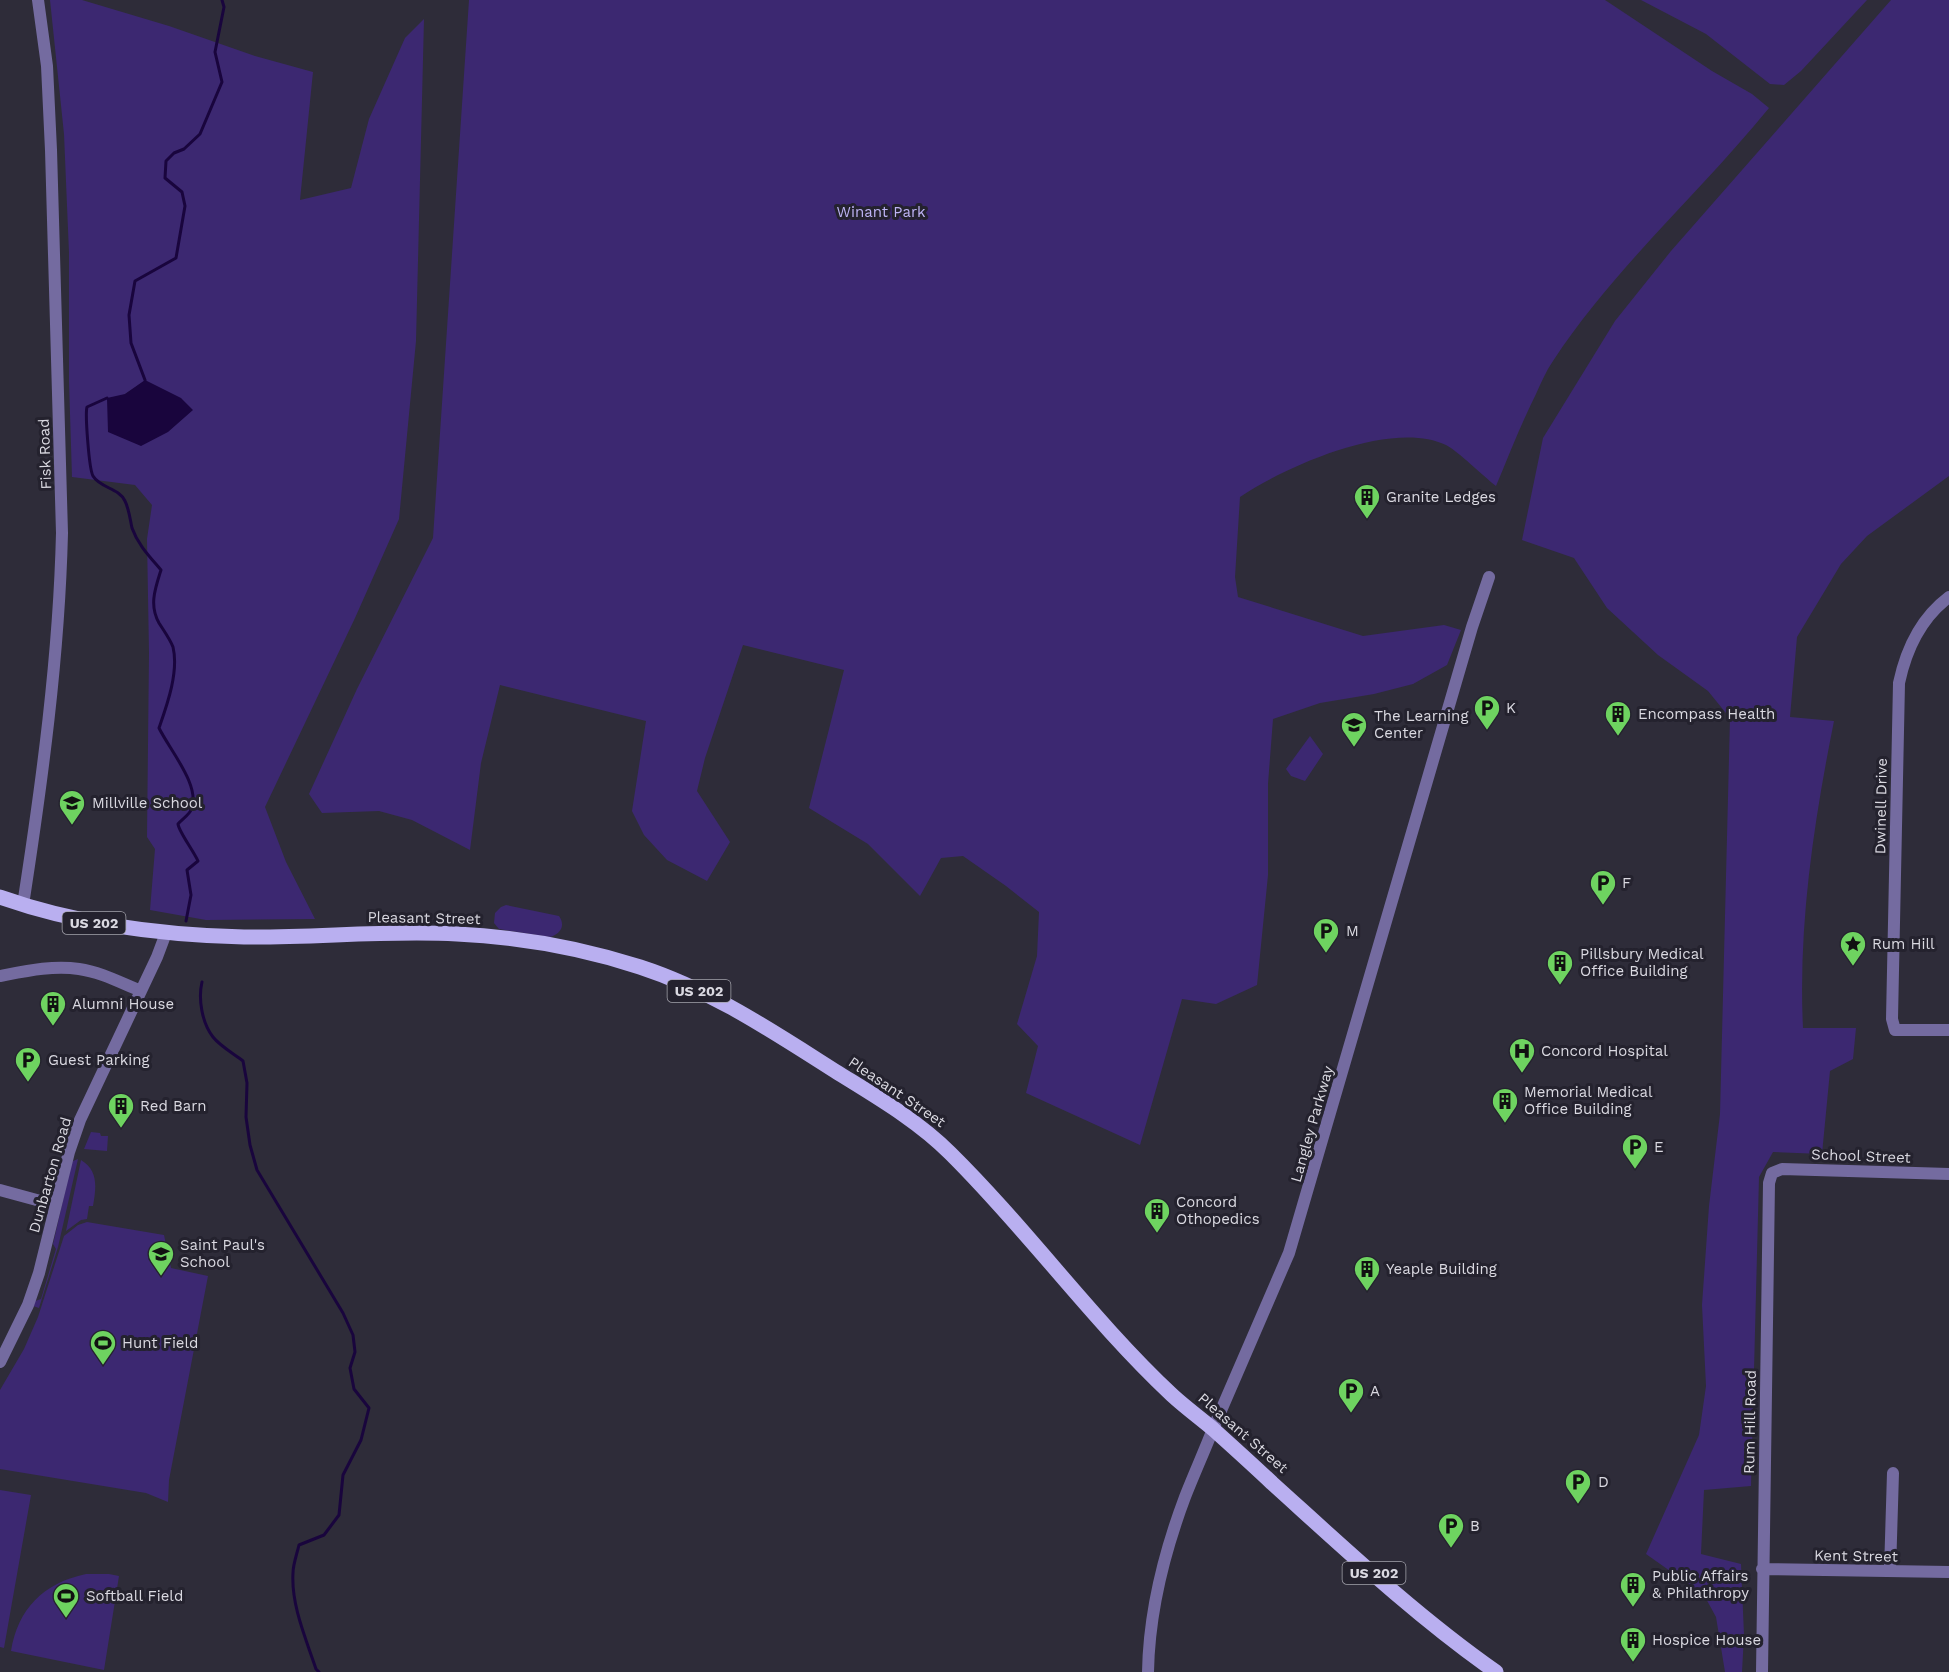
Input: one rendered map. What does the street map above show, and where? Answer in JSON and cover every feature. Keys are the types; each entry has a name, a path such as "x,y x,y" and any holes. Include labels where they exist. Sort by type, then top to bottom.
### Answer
{"main road":[{"name":"US 202","path":"0,897 74,919 166,933"},
{"name":"Pleasant Street","path":"166,933 246,937 452,933 515,939 640,967 735,1008 861,1087 930,1135 980,1184 1066,1282 1173,1396 1417,1611 1496,1672"}],"street":[{"name":"Fisk Road","path":"23,905 46,736 61,581 62,533 51,150 46,66 38,0"},
{"name":"Langley Parkway","path":"1148,1672 1150,1632 1167,1551 1185,1496 1289,1253 1489,577"},
{"name":"Dwinell Drive","path":"1949,597 1927,619 1915,639 1904,660 1899,683 1892,1019 1895,1030 1949,1030"},
{"name":"Dunbarton Road","path":"0,1362 28,1305 39,1273 55,1205 80,1120 166,933"},
{"path":"0,976 48,969 80,969 106,976 141,991"},
{"name":"School Street","path":"1772,1173 1782,1169 1949,1174"},
{"name":"Rum Hill Road","path":"1762,1672 1769,1184 1772,1173"},
{"path":"0,1190 55,1205"},
{"path":"1890,1571 1893,1473"},
{"name":"Kent Street","path":"1762,1569 1949,1572"}],"green space":[{"path":"50,0 82,0 169,26 255,56 313,72 300,200 351,188 369,119 405,38 424,19 416,341 399,519 355,618 265,807 286,862 315,919 206,920 150,910 155,849 147,837 149,653 147,539 152,505 135,485 72,477 69,253 64,134","holes":["145,381 141,446 125,394"]},
{"name":"Winant Park","path":"469,0 1605,0 1712,71 1752,94 1769,108 1630,263 1577,327 1546,373 1496,486 1446,445 1424,438 1398,438 1369,442 1311,460 1284,472 1240,497 1235,577 1238,597 1363,636 1444,625 1461,630 1447,665 1413,684 1374,694 1320,703 1273,719 1268,784 1268,875 1257,985 1216,1004 1182,999 1140,1145 1026,1093 1038,1046 1017,1024 1037,956 1039,912 963,856 941,858 920,896 868,844 809,808 844,670 743,645 705,758 697,791 730,842 707,881 667,860 644,835 632,811 646,721 500,685 481,763 470,850 412,820 379,811 322,813 309,794 357,689 433,538"},
{"path":"1641,0 1867,0 1801,71 1784,85 1770,84 1706,34"},
{"path":"1891,0 1949,0 1949,476 1867,536 1841,564 1797,637 1790,717 1834,721 1814,835 1805,912 1803,1028 1856,1028 1853,1059 1830,1071 1822,1154 1773,1152 1759,1177 1751,1486 1704,1490 1701,1554 1741,1564 1744,1635 1742,1672 1725,1672 1716,1617 1704,1595 1646,1554 1699,1435 1706,1386 1702,1305 1709,1206 1720,1114 1730,718 1708,691 1658,655 1607,608 1574,558 1522,540 1543,438 1615,321 1671,251"},
{"path":"1310,736 1323,754 1305,781 1291,776 1286,769"},
{"path":"506,905 559,916 562,923 561,929 550,937 499,929 494,923 495,913"},
{"path":"91,1132 108,1136 107,1151 84,1149"},
{"path":"78,1159 58,1247 39,1308 33,1306 35,1301 41,1299 56,1249 53,1244 71,1165"},
{"path":"81,1160 91,1169 95,1180 93,1206 89,1206 87,1219 81,1220 66,1231"},
{"name":"Hunt Field","path":"87,1222 164,1235 171,1268 208,1276 169,1480 168,1502 146,1493 0,1469 0,1390 24,1349 38,1317 64,1236 78,1225"},
{"path":"0,1490 31,1495 4,1648 0,1647"},
{"name":"Softball Field","path":"86,1574 119,1576 104,1670 11,1651 20,1623 35,1600 57,1584"}],"shaded area":[{"path":"145,380 181,398 193,410 168,432 141,446 108,432 107,398 125,394"}],"waterway":[{"path":"145,380 131,343 129,315 135,281 176,258 185,206 182,192 165,178 166,161 200,134 222,82 215,52 224,7 222,0"},
{"path":"107,398 87,407 88,442 93,476 122,497 138,540 161,570 155,590 154,610 173,647 173,678 169,699 159,728 183,768 192,790 191,810 178,824 198,861 187,870 191,895 186,921"},
{"path":"202,982 200,996 202,1011 209,1031 219,1044 243,1061 247,1083 246,1117 257,1170 343,1313 353,1335 355,1352 350,1368 354,1389 369,1408 361,1440 343,1475 339,1515 324,1535 299,1545 294,1566 293,1585 297,1610 316,1669 319,1672"}],"place":[{"name":"Granite Ledges","path":"1367,520"},
{"name":"K","path":"1487,731"},
{"name":"Encompass Health","path":"1618,737"},
{"name":"The Learning Center","path":"1354,748"},
{"name":"Millville School","path":"72,826"},
{"name":"F","path":"1603,906"},
{"name":"M","path":"1326,954"},
{"name":"Rum Hill","path":"1853,967"},
{"name":"Pillsbury Medical Office Building","path":"1560,986"},
{"name":"Alumni House","path":"53,1027"},
{"name":"Concord Hospital","path":"1522,1074"},
{"name":"Guest Parking","path":"28,1083"},
{"name":"Memorial Medical Office Building","path":"1505,1124"},
{"name":"Red Barn","path":"121,1129"},
{"name":"E","path":"1635,1170"},
{"name":"Concord Othopedics","path":"1157,1234"},
{"name":"Saint Paul's School","path":"161,1277"},
{"name":"Yeaple Building","path":"1367,1292"},
{"name":"Hunt Field","path":"103,1366"},
{"name":"A","path":"1351,1414"},
{"name":"D","path":"1578,1505"},
{"name":"B","path":"1451,1549"},
{"name":"Public Affairs & Philathropy","path":"1633,1608"},
{"name":"Softball Field","path":"66,1619"},
{"name":"Hospice House","path":"1633,1663"}]}
